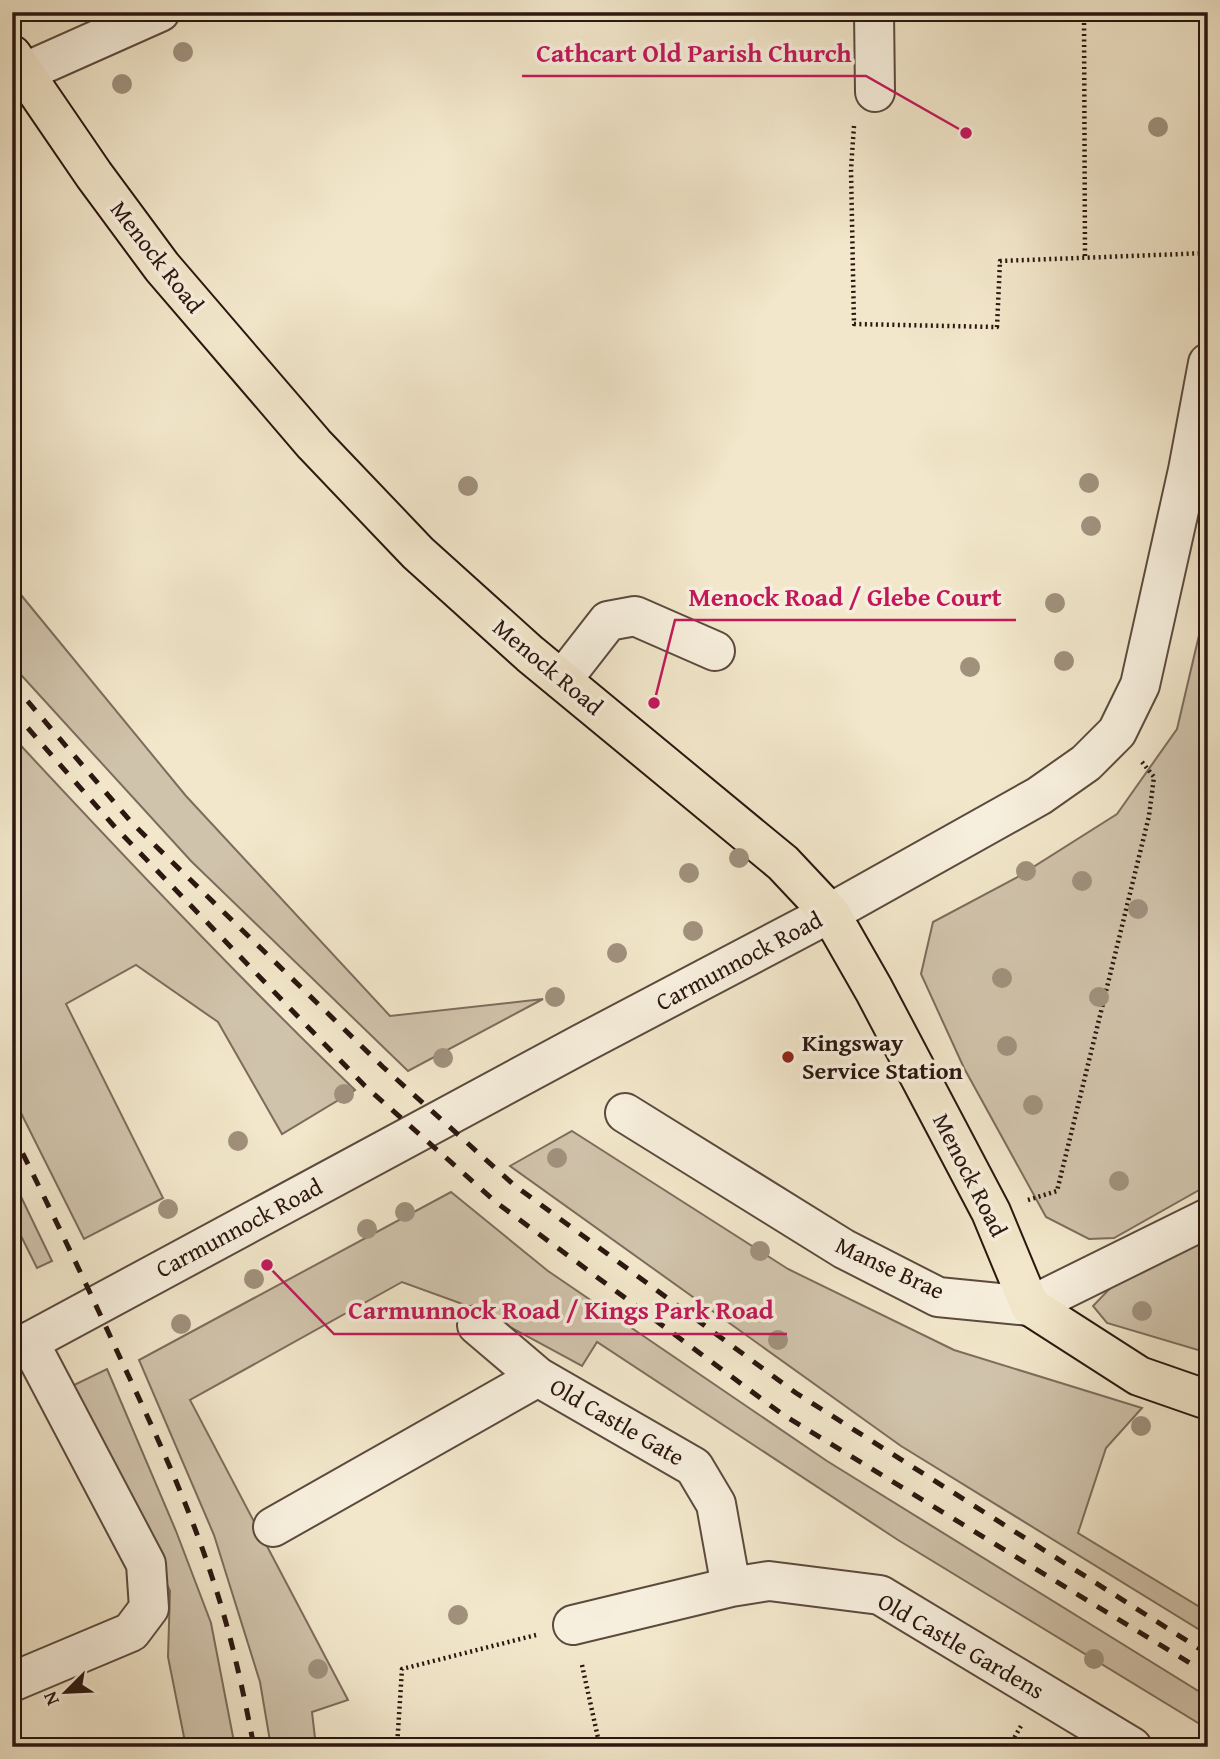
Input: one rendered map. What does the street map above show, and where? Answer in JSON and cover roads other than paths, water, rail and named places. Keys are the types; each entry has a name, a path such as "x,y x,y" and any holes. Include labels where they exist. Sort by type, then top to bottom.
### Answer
{"main road":[{"name":"Menock Road","path":"18,64 94,175 162,267 314,444 418,553 562,680 783,863 830,913 874,990 991,1212 1030,1306"},
{"name":"Manse Brae","path":"1030,1306 1139,1376 1208,1400"}],"street":[{"path":"18,64 160,12"},
{"path":"874,12 874,92"},
{"name":"Carmunnock Road","path":"21,1347 570,1049 830,913 1039,796 1086,763 1117,732 1140,685 1188,470 1208,363"},
{"path":"562,680 608,621 635,616 715,651"},
{"name":"Manse Brae","path":"625,1113 844,1249 938,1297 1030,1306"},
{"path":"1030,1306 1208,1219"},
{"name":"Old Castle Gate","path":"477,1325 538,1377 694,1467 716,1504 731,1587"},
{"path":"12,1682 131,1632 149,1608 146,1564 21,1347"},
{"name":"Old Castle Gate","path":"273,1527 538,1377"},
{"name":"Old Castle Gardens","path":"573,1625 731,1587 769,1581 880,1595 1132,1747"}],"railway":[{"path":"12,683 132,823 383,1067 514,1185 796,1393 1208,1654"},
{"path":"12,710 114,826 365,1086 497,1203 782,1414 1208,1674"},
{"path":"12,1132 147,1415 192,1522 225,1619 254,1747"}],"place":[{"name":"Cathcart Old Parish Church","path":"966,133"},
{"name":"Menock Road / Glebe Court","path":"654,703"},
{"name":"Kingsway Service Station","path":"788,1057"},
{"name":"Carmunnock Road / Kings Park Road","path":"267,1265"}]}
